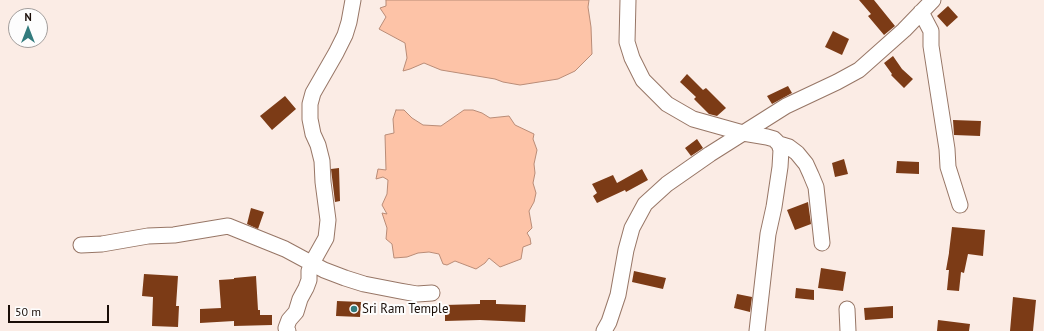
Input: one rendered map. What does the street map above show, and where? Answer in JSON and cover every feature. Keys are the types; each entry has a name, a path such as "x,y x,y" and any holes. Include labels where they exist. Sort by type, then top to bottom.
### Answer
{"street":[{"path":"288,331 286,328 289,320 296,312 300,299 306,288 312,263 326,238 328,220 322,161 318,145 313,134 310,118 310,104 313,93 336,54 345,35 353,0"},
{"path":"628,0 627,42 632,58 643,80 667,104 693,118 744,133 774,139 779,144 797,153 806,164 816,187 822,243"},
{"path":"604,331 610,322 618,295 626,250 632,228 645,204 668,184 710,154 786,106 859,70 904,30 933,0"},
{"path":"921,12 931,31 931,46 947,149 948,167 960,205"},
{"path":"757,331 768,234 780,167 781,150 779,144"},
{"path":"81,245 102,244 148,236 174,234 228,226 285,249 299,258 324,270 371,285 417,294 432,293"},
{"path":"847,309 848,331"}],"shaded area":[{"path":"386,0 589,0 588,7 591,27 592,54 575,71 558,79 520,85 495,79 441,70 424,63 403,71 407,58 405,43 379,29 386,17 380,8 386,6"},
{"path":"396,110 404,110 412,118 423,125 441,126 464,110 473,110 490,118 509,116 515,125 534,134 533,139 537,150 534,164 535,173 533,183 536,193 534,202 529,211 532,228 527,233 531,244 523,247 521,259 500,267 489,258 485,263 476,269 455,261 447,265 443,264 439,254 429,252 418,253 407,257 394,258 392,244 386,239 387,228 382,213 387,214 382,205 387,194 388,180 383,177 376,179 378,169 386,170 385,135 394,133 393,119"}],"building":[{"path":"859,0 874,0 895,26 884,35 868,16 871,14"},
{"path":"948,6 958,17 947,27 937,16"},
{"path":"833,31 849,39 842,55 825,47"},
{"path":"893,56 902,69 913,79 904,88 891,75 892,74 884,63"},
{"path":"687,74 703,90 706,88 726,108 717,116 709,114 694,99 696,97 680,82"},
{"path":"788,86 792,93 772,104 767,96"},
{"path":"285,96 296,109 272,130 260,116"},
{"path":"953,120 981,121 980,136 954,135"},
{"path":"697,139 703,148 691,156 685,148"},
{"path":"844,159 848,174 835,177 832,163"},
{"path":"897,161 919,162 919,174 896,173"},
{"path":"339,168 340,201 335,202 331,169"},
{"path":"642,169 648,180 626,192 625,190 597,203 593,196 597,193 592,184 613,175 617,183"},
{"path":"808,202 811,224 795,230 787,210"},
{"path":"251,208 264,212 258,229 247,224"},
{"path":"952,227 985,230 983,256 968,254 964,273 961,272 959,291 947,290 949,270 946,270"},
{"path":"821,268 846,272 843,291 818,288"},
{"path":"634,271 666,278 663,289 632,282"},
{"path":"144,274 178,276 176,306 179,306 178,327 152,326 153,297 142,296"},
{"path":"256,276 258,310 260,310 260,315 272,315 272,325 234,326 234,321 200,323 200,309 221,308 219,280"},
{"path":"796,288 814,290 814,300 795,298"},
{"path":"737,294 752,297 750,312 734,308"},
{"path":"1013,297 1036,300 1033,331 1010,331"},
{"path":"480,300 496,300 496,304 526,305 525,322 480,320 445,321 445,305 480,304"},
{"path":"337,301 361,302 360,317 336,316"},
{"path":"893,306 893,318 865,320 864,308"},
{"path":"938,320 970,324 969,331 937,331"}],"place":[{"name":"Sri Ram Temple","path":"354,309"}]}
